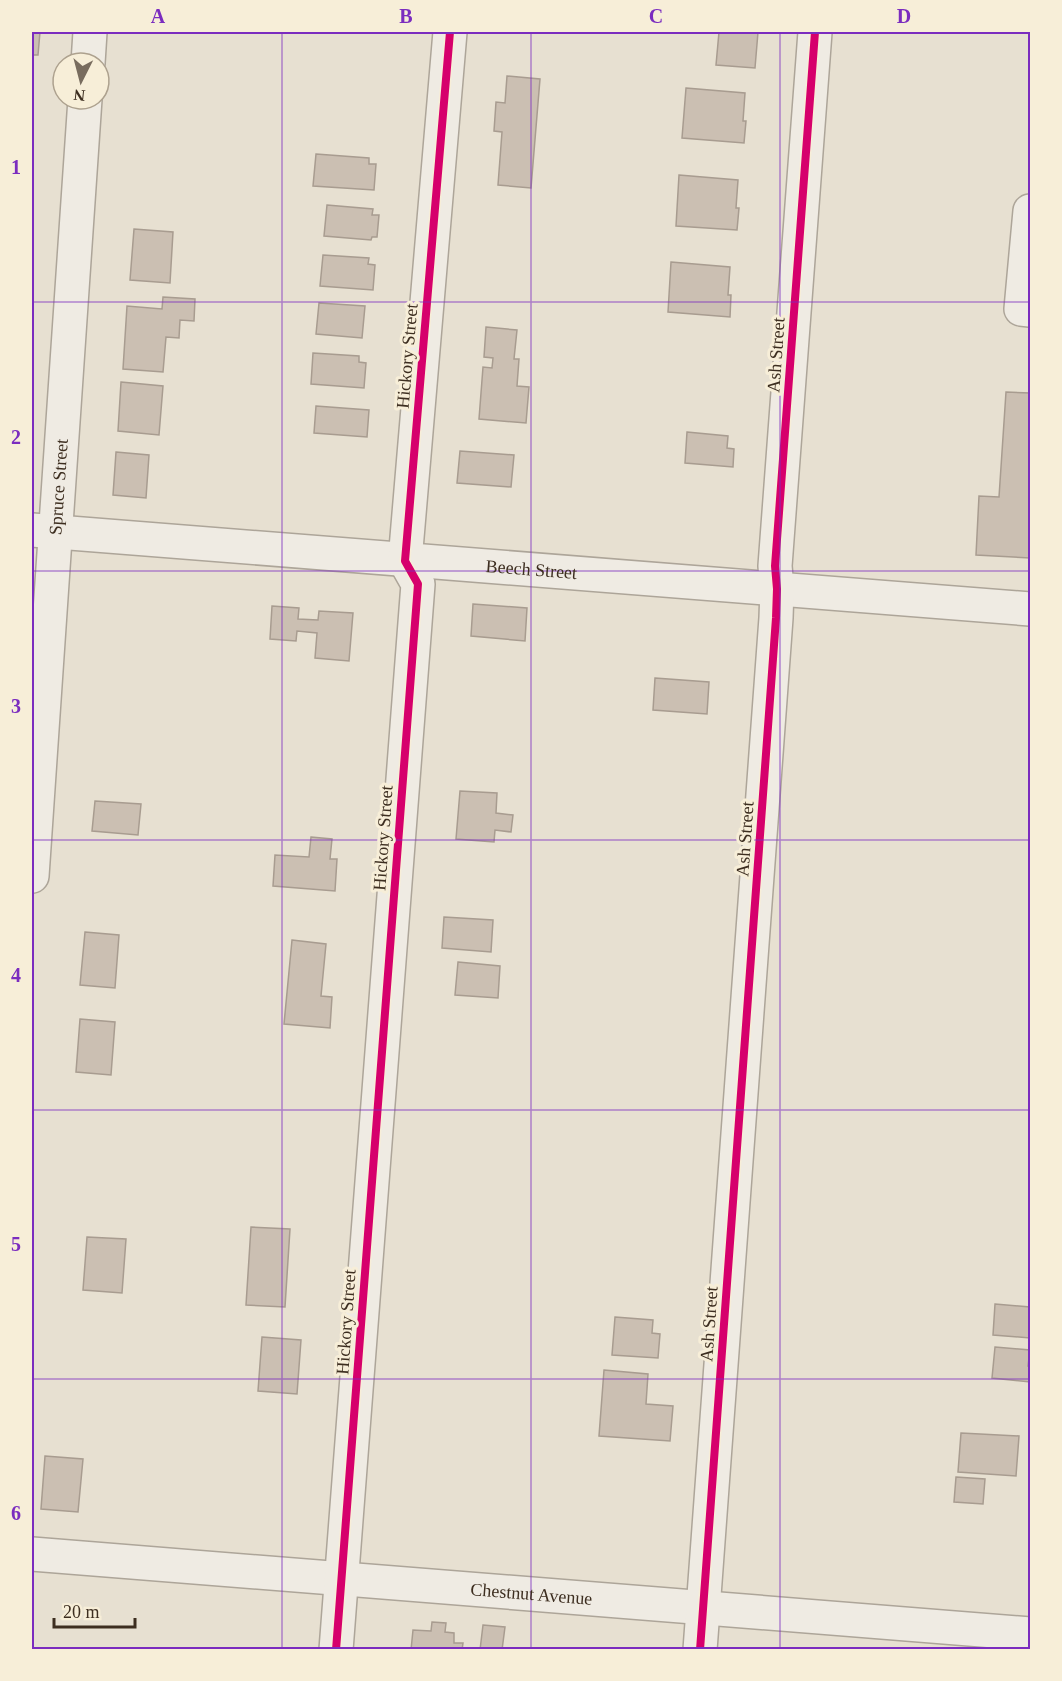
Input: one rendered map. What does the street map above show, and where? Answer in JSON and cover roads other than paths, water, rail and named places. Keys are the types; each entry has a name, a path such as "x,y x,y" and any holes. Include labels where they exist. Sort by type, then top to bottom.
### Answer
{"street":[{"path":"89,51 90,32"},
{"name":"Hickory Street","path":"336,1650 418,584 405,561 450,32"},
{"name":"Ash Street","path":"700,1650 777,589 775,566 815,32"},
{"name":"Spruce Street","path":"32,876 43,531 84,111"},
{"path":"1030,211 1022,309 1030,310"},
{"name":"Beech Street","path":"43,531 1030,609"},
{"name":"Chestnut Avenue","path":"32,1554 1030,1634"}]}
